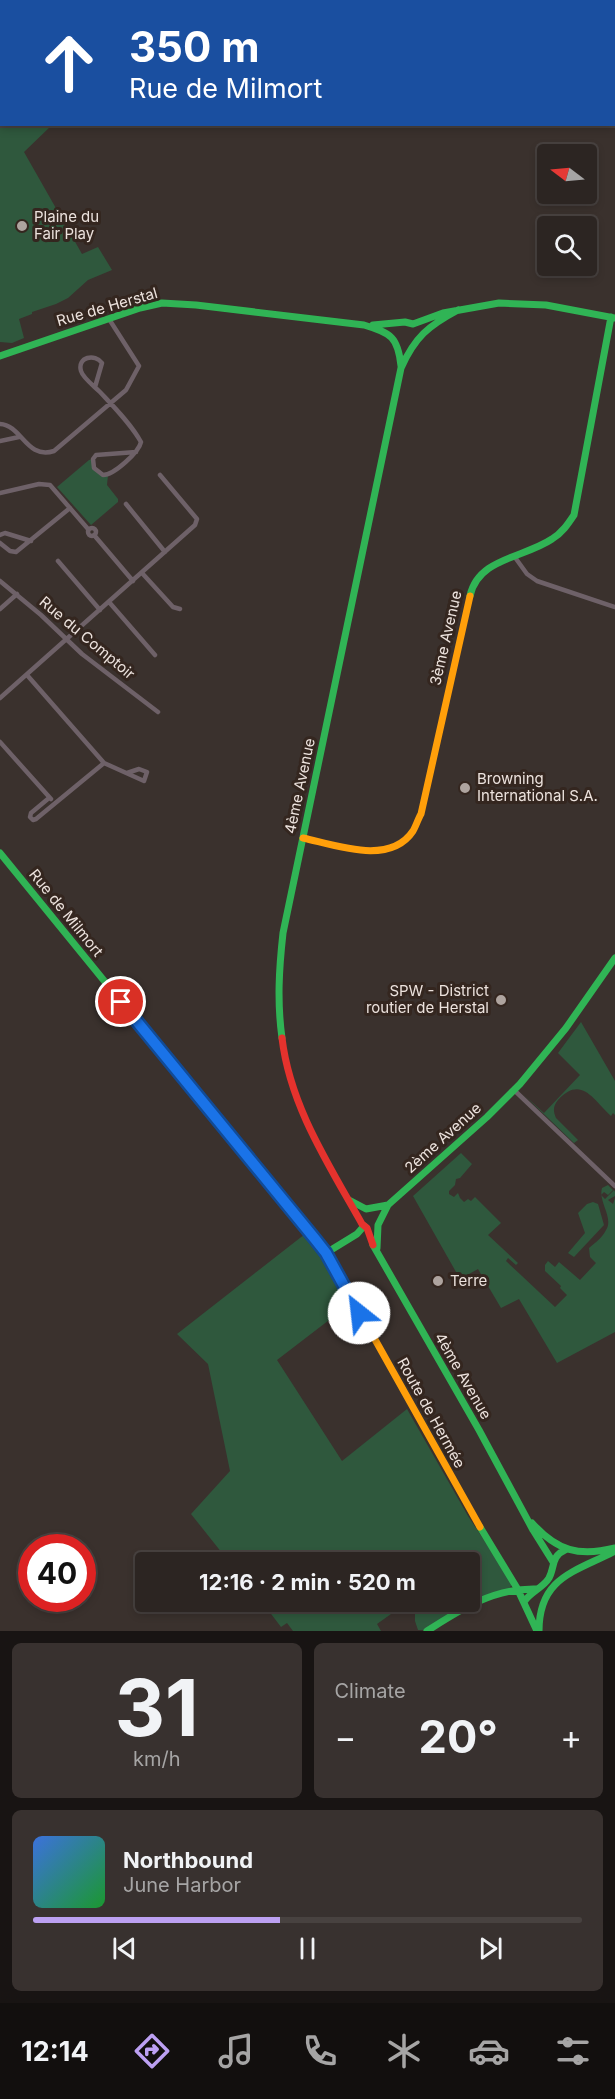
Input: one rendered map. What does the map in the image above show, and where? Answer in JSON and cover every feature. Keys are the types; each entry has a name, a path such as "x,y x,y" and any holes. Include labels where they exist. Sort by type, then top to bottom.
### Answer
{"street":[{"name":"Rue de Herstal","path":"0,356 140,308 162,303 196,305 364,326"},
{"path":"364,326 412,324 443,313 485,304 531,304 613,317"},
{"path":"364,326 386,332 394,337 398,344 407,347 415,343 418,335 431,325 458,310"},
{"name":"3ème Avenue","path":"303,838 374,852 398,846 410,836 421,814 469,592 486,568 557,537 567,528 574,515 613,317"},
{"path":"0,424 5,424 29,446 40,453 47,454 54,452 126,390 139,366 109,319"},
{"path":"394,337 395,329 401,323"},
{"path":"412,324 416,327 418,335"},
{"name":"4ème Avenue","path":"415,343 401,368 303,838 280,954 277,987 279,1028 288,1072 302,1115 553,1564"},
{"name":"4ème Avenue","path":"398,344 401,368"},
{"path":"95,387 102,363 92,357 83,361 81,369 95,387 138,436 141,442 140,448 136,452 108,475 99,473 94,468 93,459 96,455 136,452"},
{"path":"0,441 20,437"},
{"path":"0,698 195,525 197,519 160,475"},
{"path":"0,493 45,483 55,489 88,529 89,536 94,535 133,580"},
{"path":"126,504 165,552"},
{"path":"0,543 10,551 16,552 70,508"},
{"path":"0,535 5,533 31,541"},
{"path":"514,556 527,574 537,581 615,607"},
{"path":"58,561 100,610"},
{"path":"142,573 173,607 180,609"},
{"name":"Rue du Comptoir","path":"0,581 66,640 158,712"},
{"path":"0,609 17,594"},
{"path":"109,602 155,654"},
{"path":"27,675 104,763 128,774"},
{"path":"0,741 54,803"},
{"path":"50,798 31,813 30,817 33,820 104,763"},
{"name":"Rue de Milmort","path":"0,853 202,1101"},
{"name":"2ème Avenue","path":"379,1222 388,1205 472,1131 514,1090 566,1028 615,958"},
{"path":"514,1090 615,1186"},
{"name":"Route de Hermée","path":"202,1101 326,1253 471,1512 517,1588 538,1631"},
{"path":"349,1200 379,1214 379,1222 374,1227 364,1224"},
{"name":"2ème Avenue","path":"370,1209 388,1205"},
{"path":"326,1253 357,1234 364,1224 362,1213 370,1209"},
{"name":"4ème Avenue","path":"378,1251 379,1222"},
{"path":"357,1234 370,1239"},
{"name":"4ème Avenue","path":"525,1514 536,1528 568,1551"},
{"path":"524,1602 529,1594 549,1579 556,1555 568,1551 615,1550"},
{"path":"538,1631 540,1608 550,1590 571,1572 615,1550"},
{"path":"568,1551 577,1561 571,1572"},
{"path":"553,1564 560,1574 571,1572"},
{"path":"426,1631 462,1608 517,1588 536,1589"},
{"path":"529,1611 540,1608"}],"green space":[{"name":"Plaine du Fair Play","path":"0,126 51,126 24,152 82,254 98,247 112,270 88,280 68,298 19,319 24,338 12,343 0,342"},
{"path":"93,459 94,469 108,475 107,485 118,502 91,525 57,487"},
{"path":"581,1022 615,1081 615,1115 613,1113 611,1116 586,1092 573,1090 566,1093 556,1102 554,1113 556,1118 578,1140 574,1143 523,1094 544,1113 580,1075 558,1053"},
{"path":"461,1153 472,1164 460,1178 456,1179 449,1194 454,1197 458,1193 464,1202 468,1199 471,1201 475,1197 501,1223 488,1235 518,1263 516,1265 508,1258 506,1261 555,1307 567,1295 545,1271 545,1265 548,1261 555,1267 559,1262 580,1280 596,1263 590,1257 589,1248 599,1240 608,1225 602,1196 605,1199 614,1190 615,1196 608,1200 613,1204 615,1198 615,1332 557,1363 519,1299 501,1308 478,1269 460,1279 413,1196"},
{"path":"608,1185 613,1190 608,1195 604,1192 602,1194 602,1188"},
{"path":"593,1202 598,1204 604,1225 574,1257 568,1253 585,1233 578,1213 587,1204"},
{"path":"305,1234 326,1262 350,1304 277,1360 342,1461 407,1409 468,1516 511,1581 511,1586 505,1592 480,1602 480,1552 221,1552 191,1514 230,1471 208,1364 177,1334"},
{"path":"270,1612 390,1612 391,1614 377,1624 381,1631 293,1631 287,1623 281,1627"},
{"path":"413,1612 461,1612 428,1630 418,1630"}],"traffic: fast":[{"path":"0,356 140,308 162,303 364,325 392,338 398,348 401,366"},
{"path":"373,325 405,322 413,324 443,313 499,303 546,305 615,318"},
{"path":"282,1038 279,986 283,933 401,368 417,340 438,321 458,310"},
{"path":"470,596 475,583 492,566 552,539 562,531 574,515 611,317"},
{"path":"0,853 326,1253 368,1327"},
{"path":"377,1248 378,1225 388,1205 487,1117 520,1084 566,1028 615,958"},
{"path":"349,1200 366,1209 388,1205"},
{"path":"326,1253 357,1234 364,1226"},
{"path":"373,1245 553,1562"},
{"path":"532,1523 550,1540 569,1549 590,1552 615,1548"},
{"path":"480,1527 517,1588 537,1631"},
{"path":"524,1602 549,1578 557,1555 565,1550"},
{"path":"539,1631 545,1599 552,1587 573,1571 615,1551"},
{"path":"427,1631 479,1601 506,1592 536,1589"}],"traffic: slow":[{"path":"303,838 346,848 377,850 391,848 403,842 413,831 421,814 470,596"},
{"path":"368,1327 480,1527"}],"traffic: jam":[{"path":"282,1038 286,1063 302,1111 337,1180 362,1224 367,1228 373,1245"}],"place":[{"name":"Plaine du Fair Play","path":"22,226"},
{"name":"Browning International S.A.","path":"465,788"},
{"name":"SPW - District routier de Herstal","path":"501,1000"},
{"name":"Terre","path":"438,1281"}],"route":[{"path":"121,1002 326,1253 359,1313"}]}
